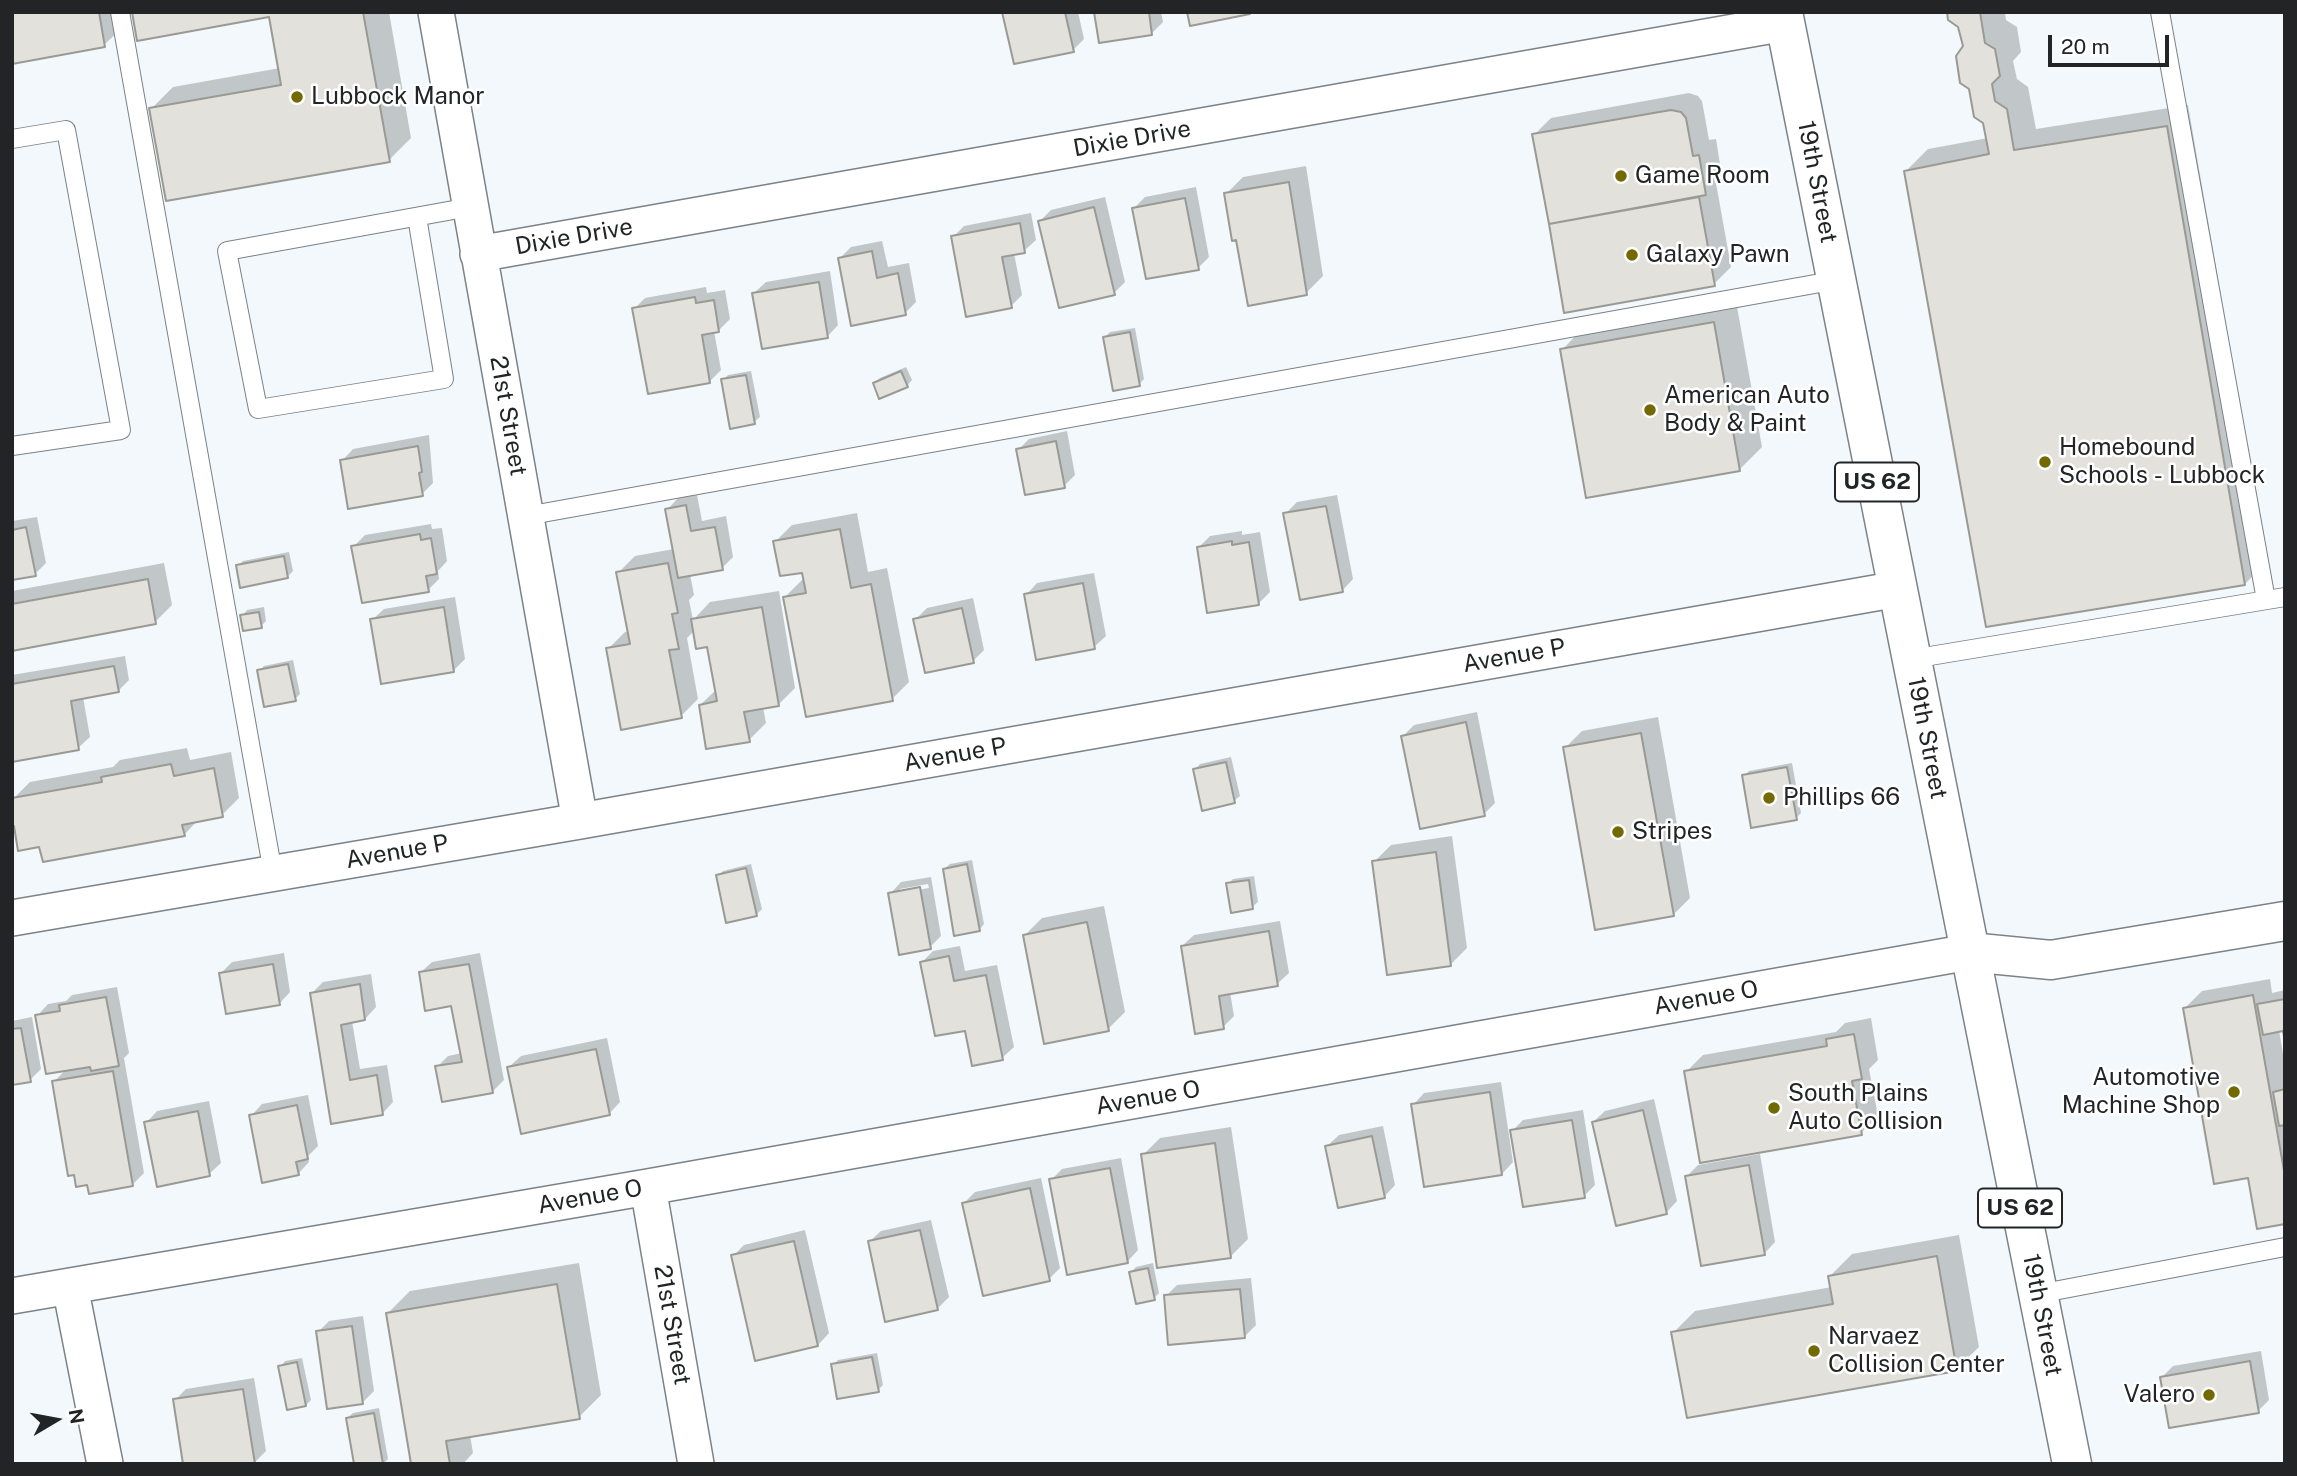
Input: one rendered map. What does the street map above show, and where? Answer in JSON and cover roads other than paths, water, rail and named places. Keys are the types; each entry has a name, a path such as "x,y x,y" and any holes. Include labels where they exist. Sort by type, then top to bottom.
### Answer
{"main road":[{"name":"19th Street","path":"1784,18 2072,1464"},
{"name":"Avenue O","path":"1969,951 2051,960 2285,921"}],"street":[{"name":"21st Street","path":"436,12 580,821"},
{"name":"Dixie Drive","path":"478,254 1784,18"},
{"name":"Avenue P","path":"12,918 1898,589"},
{"name":"Avenue O","path":"12,1296 648,1187 1969,951"},
{"name":"21st Street","path":"648,1187 695,1464"},
{"path":"69,1286 105,1464"}],"lane":[{"path":"120,12 272,873"},
{"path":"2160,12 2266,600"},
{"path":"12,139 66,130 121,430 12,446"},
{"path":"417,216 444,379 258,409 227,251 417,216 470,207"},
{"path":"526,516 1837,280"},
{"path":"1912,659 2285,597"},
{"path":"2038,1294 2285,1247"}],"place":[{"name":"Lubbock Manor","path":"297,97"},
{"name":"Game Room","path":"1621,176"},
{"name":"Galaxy Pawn","path":"1632,255"},
{"name":"American Auto Body & Paint","path":"1650,410"},
{"name":"Homebound Schools - Lubbock","path":"2045,462"},
{"name":"Phillips 66","path":"1769,798"},
{"name":"Stripes","path":"1618,832"},
{"name":"Automotive Machine Shop","path":"2234,1092"},
{"name":"South Plains Auto Collision","path":"1774,1108"},
{"name":"Narvaez Collision Center","path":"1814,1351"},
{"name":"Valero","path":"2209,1395"}]}
